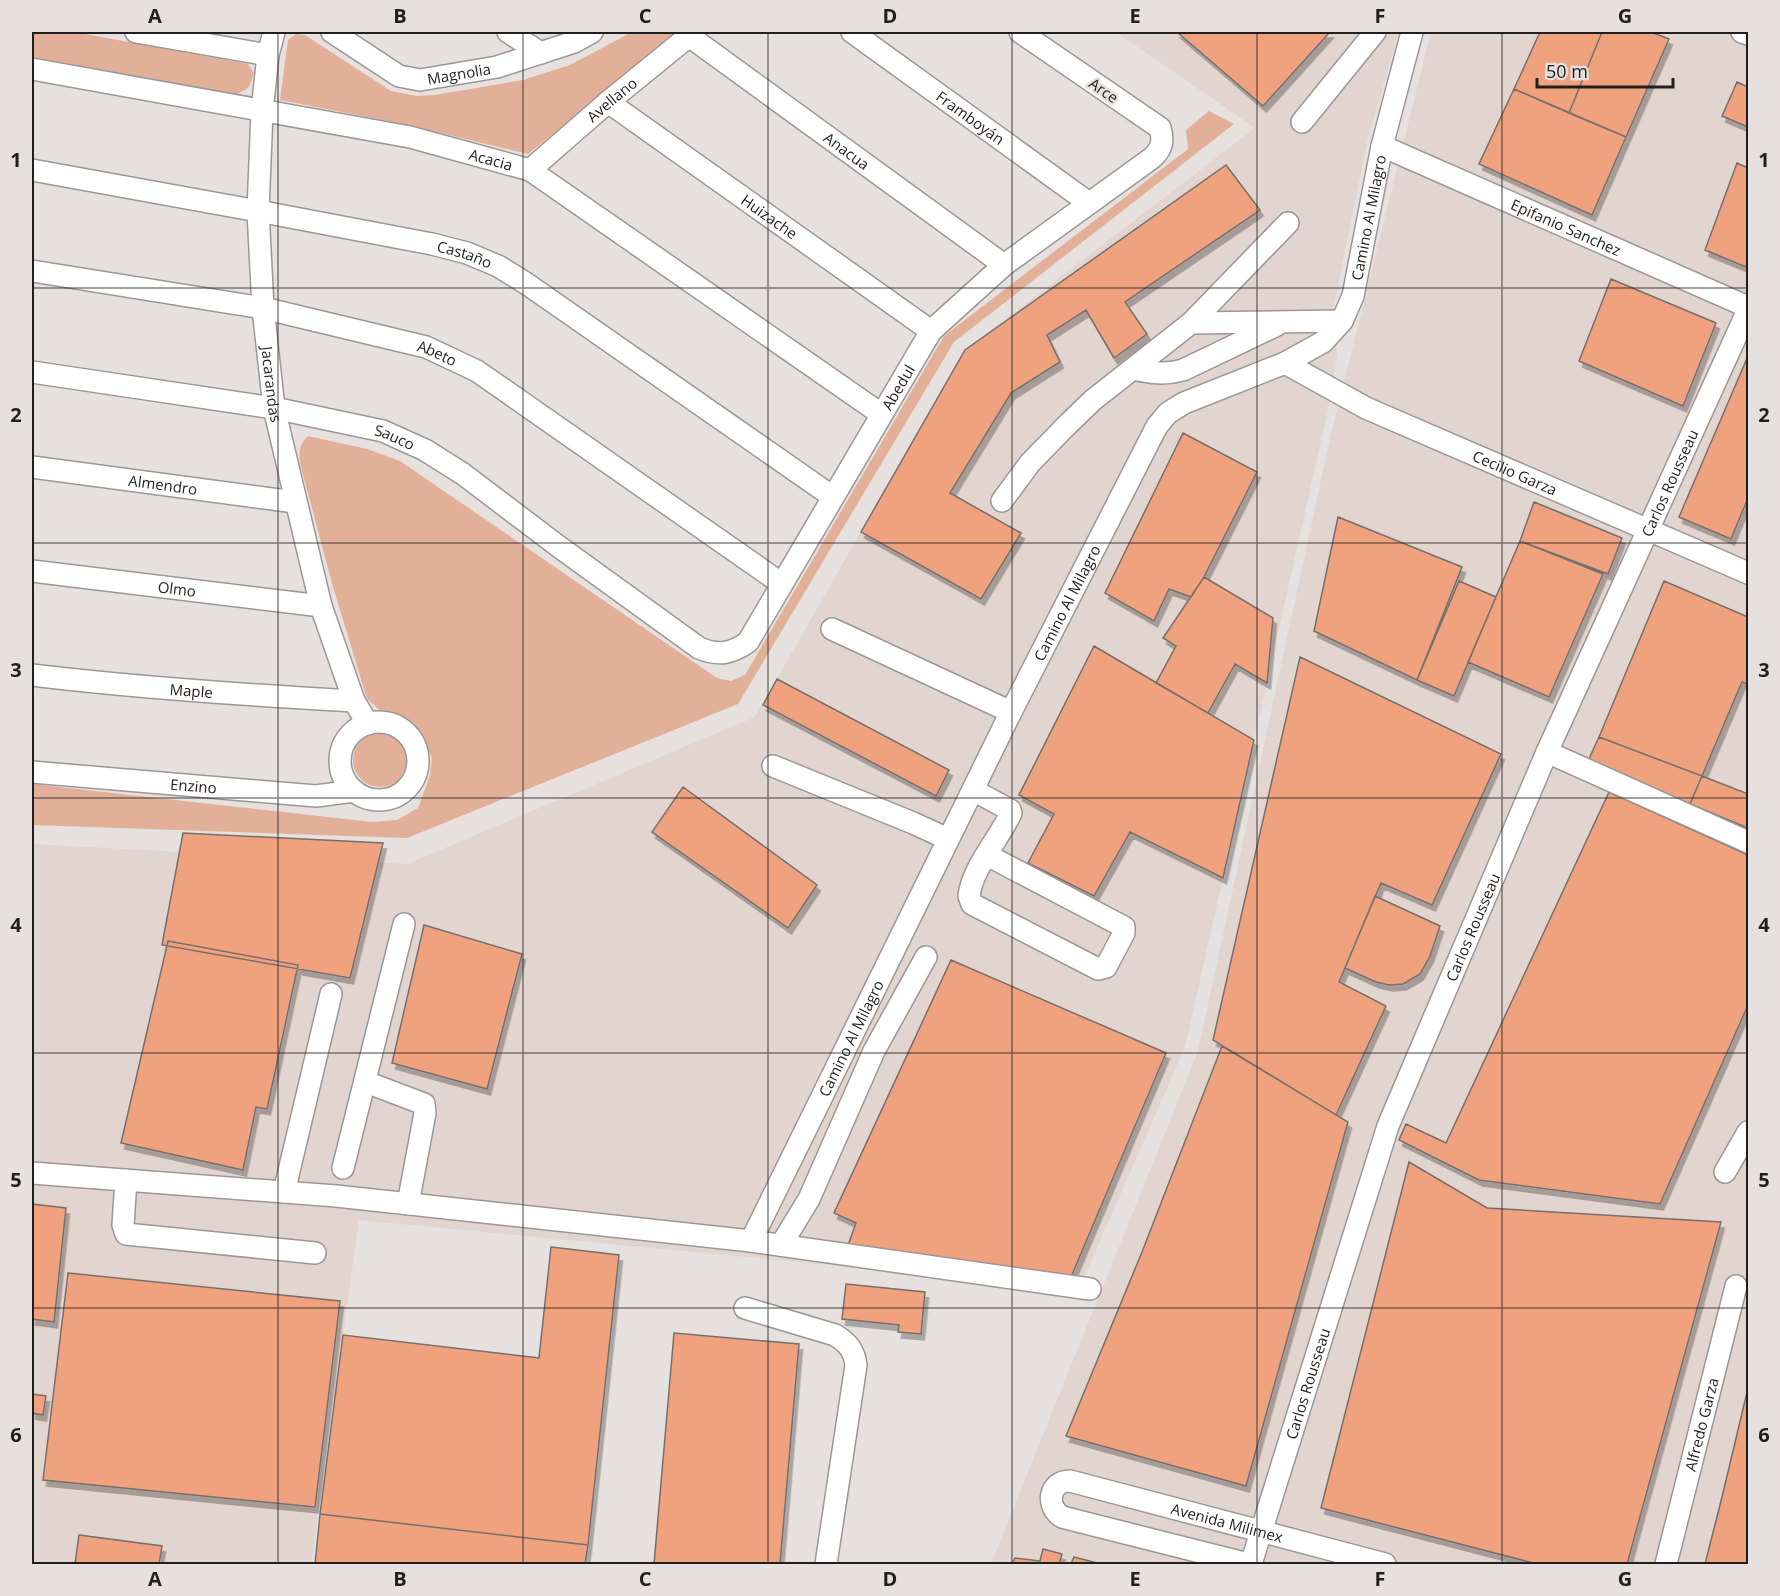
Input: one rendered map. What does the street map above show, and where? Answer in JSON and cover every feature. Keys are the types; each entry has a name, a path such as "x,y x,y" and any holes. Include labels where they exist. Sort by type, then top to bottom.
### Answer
{"street":[{"path":"136,32 268,56"},
{"name":"Jacarandas","path":"274,32 268,56 262,111 258,211 263,308 274,408 321,606 354,701 368,724"},
{"name":"Magnolia","path":"332,32 388,70 409,79 420,80 497,68 574,42 592,32"},
{"path":"508,32 541,53"},
{"name":"Framboyán","path":"852,32 1089,203"},
{"name":"Arce","path":"1020,32 1160,128 1163,136 1162,146 1152,158"},
{"path":"1302,122 1375,32"},
{"name":"Camino Al Milagro","path":"751,1241 972,790 1157,426 1168,413 1184,403 1285,363 1323,342 1342,321 1353,296 1382,146 1412,32"},
{"path":"1742,32 1749,34"},
{"name":"Avellano","path":"531,170 608,102 692,34"},
{"name":"Anacua","path":"692,34 1004,265"},
{"name":"Acacia","path":"32,69 410,137 531,170 881,414"},
{"name":"Huizache","path":"608,102 932,331"},
{"name":"Epifanio Sanchez","path":"1382,146 1749,309"},
{"name":"Abedul","path":"699,648 722,654 738,649 748,642 932,331 1004,265 1152,158"},
{"name":"Castaño","path":"32,170 432,244 466,253 498,266 537,290 832,497"},
{"path":"1002,501 1030,463 1066,426 1094,400 1191,323 1288,224"},
{"name":"Abeto","path":"32,271 263,308 426,347 477,371 782,584"},
{"name":"Carlos Rousseau","path":"1250,1564 1388,1126 1547,752 1749,309"},
{"path":"1191,323 1342,321"},
{"path":"1133,369 1155,374 1168,374 1183,370 1283,322"},
{"name":"Cecilio Garza","path":"1285,363 1366,408 1749,573"},
{"name":"Sauco","path":"32,372 274,408 383,431 425,450 463,474 699,648"},
{"name":"Almendro","path":"32,467 295,502"},
{"name":"Olmo","path":"32,571 97,581 321,606"},
{"path":"832,629 1011,712"},
{"name":"Maple","path":"32,675 212,693 354,701"},
{"path":"384,723 392,724 407,734 415,745 417,769 406,790 392,798 369,799 354,791 343,774 341,754 350,736 368,724 384,723"},
{"path":"1547,752 1749,842"},
{"path":"773,766 948,839"},
{"name":"Enzino","path":"32,772 316,796 354,791"},
{"path":"972,790 1010,810 1011,813 987,855 969,890 972,904 1098,969 1106,967 1124,933 1124,927 987,855"},
{"path":"343,1168 404,924"},
{"path":"781,1245 808,1199 874,1052 927,957"},
{"path":"284,1192 332,994"},
{"path":"366,1082 424,1104 425,1113 408,1204"},
{"path":"1725,1172 1749,1131"},
{"path":"32,1173 284,1192 751,1241 1090,1289"},
{"path":"126,1180 123,1225 126,1233 315,1253"},
{"name":"Alfredo Garza","path":"1666,1564 1736,1286"},
{"path":"745,1308 835,1335 846,1342 855,1353 856,1365 826,1564"},
{"name":"Avenida Milimex","path":"1250,1564 1062,1517 1056,1513 1051,1498 1057,1486 1070,1480 1386,1564"}],"shaded area":[{"path":"32,32 74,32 248,64 254,73 249,87 238,94 32,57"},
{"path":"632,32 682,32 528,154 404,124 280,100 288,40 296,34 305,35 391,91 417,96 523,80 570,65"},
{"path":"1116,32 1399,32 1368,138 1333,310 1337,356 1328,410 1185,1047 1079,1289 359,1220 311,1564 32,1564 32,844 407,864 755,717 965,350 1255,128"},
{"path":"1431,32 1748,32 1748,1564 991,1564 1198,1051 1329,443"},
{"path":"1209,111 1234,124 954,342 738,704 407,838 32,825 32,784 372,822 397,820 418,808 430,776 432,758 419,731 396,716 382,712 367,699 333,587 300,463 300,448 308,436 367,449 400,461 717,678 731,681 745,675 944,336 1188,149 1186,130"},
{"path":"375,733 385,733 395,737 403,745 407,760 403,775 395,783 385,787 375,787 365,783 357,775 353,765 353,755 357,745 365,737"}],"building":[{"path":"1177,32 1330,32 1263,106"},
{"path":"1540,32 1602,32 1569,113 1514,89"},
{"path":"1602,32 1651,32 1669,39 1626,137 1569,113"},
{"path":"1737,82 1748,87 1748,127 1722,116"},
{"path":"1514,89 1626,137 1592,215 1479,164"},
{"path":"1737,163 1748,168 1748,260 1746,267 1705,250"},
{"path":"1226,165 1260,210 1125,302 1147,334 1114,358 1086,310 1047,335 1060,362 1011,393 950,493 1021,533 981,599 861,532 965,350"},
{"path":"1611,279 1716,323 1683,406 1579,361"},
{"path":"1748,356 1748,498 1731,539 1679,517"},
{"path":"1183,433 1257,472 1204,577 1191,597 1169,589 1154,621 1105,593"},
{"path":"1534,502 1622,538 1608,574 1520,541"},
{"path":"1338,517 1462,567 1417,680 1314,631"},
{"path":"1520,541 1603,574 1549,697 1468,662"},
{"path":"1204,577 1273,618 1267,683 1235,664 1208,713 1156,683 1176,646 1163,638"},
{"path":"1459,581 1496,597 1454,696 1417,680"},
{"path":"1664,581 1748,617 1748,684 1742,682 1702,776 1599,737"},
{"path":"1094,646 1254,740 1223,878 1130,832 1094,896 1028,863 1054,814 1019,795"},
{"path":"1300,657 1501,754 1432,905 1381,883 1339,982 1386,1006 1336,1115 1213,1040"},
{"path":"777,679 949,770 936,796 763,705"},
{"path":"1599,737 1702,776 1690,804 1588,761"},
{"path":"1702,776 1748,794 1748,828 1690,804"},
{"path":"683,787 817,885 788,928 652,832"},
{"path":"1609,792 1748,855 1748,1005 1660,1204 1479,1180 1399,1140 1406,1124 1446,1143"},
{"path":"183,833 383,843 350,978 162,945"},
{"path":"1375,896 1440,926 1430,956 1420,974 1403,984 1389,985 1376,982 1345,968"},
{"path":"424,925 522,954 487,1089 392,1063"},
{"path":"168,941 298,965 267,1109 256,1107 243,1170 121,1143"},
{"path":"951,960 1166,1053 1071,1277 847,1248 856,1223 834,1213"},
{"path":"1222,1046 1348,1122 1246,1486 1066,1436 1142,1252"},
{"path":"1409,1162 1487,1208 1721,1222 1627,1564 1537,1564 1321,1508"},
{"path":"32,1204 66,1208 54,1322 32,1319"},
{"path":"551,1247 619,1255 588,1545 320,1514 343,1335 539,1358"},
{"path":"68,1273 340,1301 315,1507 43,1480"},
{"path":"846,1284 925,1292 921,1334 898,1332 899,1325 842,1319"},
{"path":"674,1333 799,1344 780,1564 654,1564"},
{"path":"1748,1388 1748,1564 1705,1564 1722,1497"},
{"path":"32,1394 46,1396 43,1415 32,1413"},
{"path":"320,1514 588,1545 585,1564 315,1564"},
{"path":"79,1535 162,1546 159,1564 75,1564"},
{"path":"1043,1549 1062,1554 1059,1564 1012,1564 1015,1558 1040,1561"},
{"path":"1074,1557 1101,1564 1071,1564"}]}
